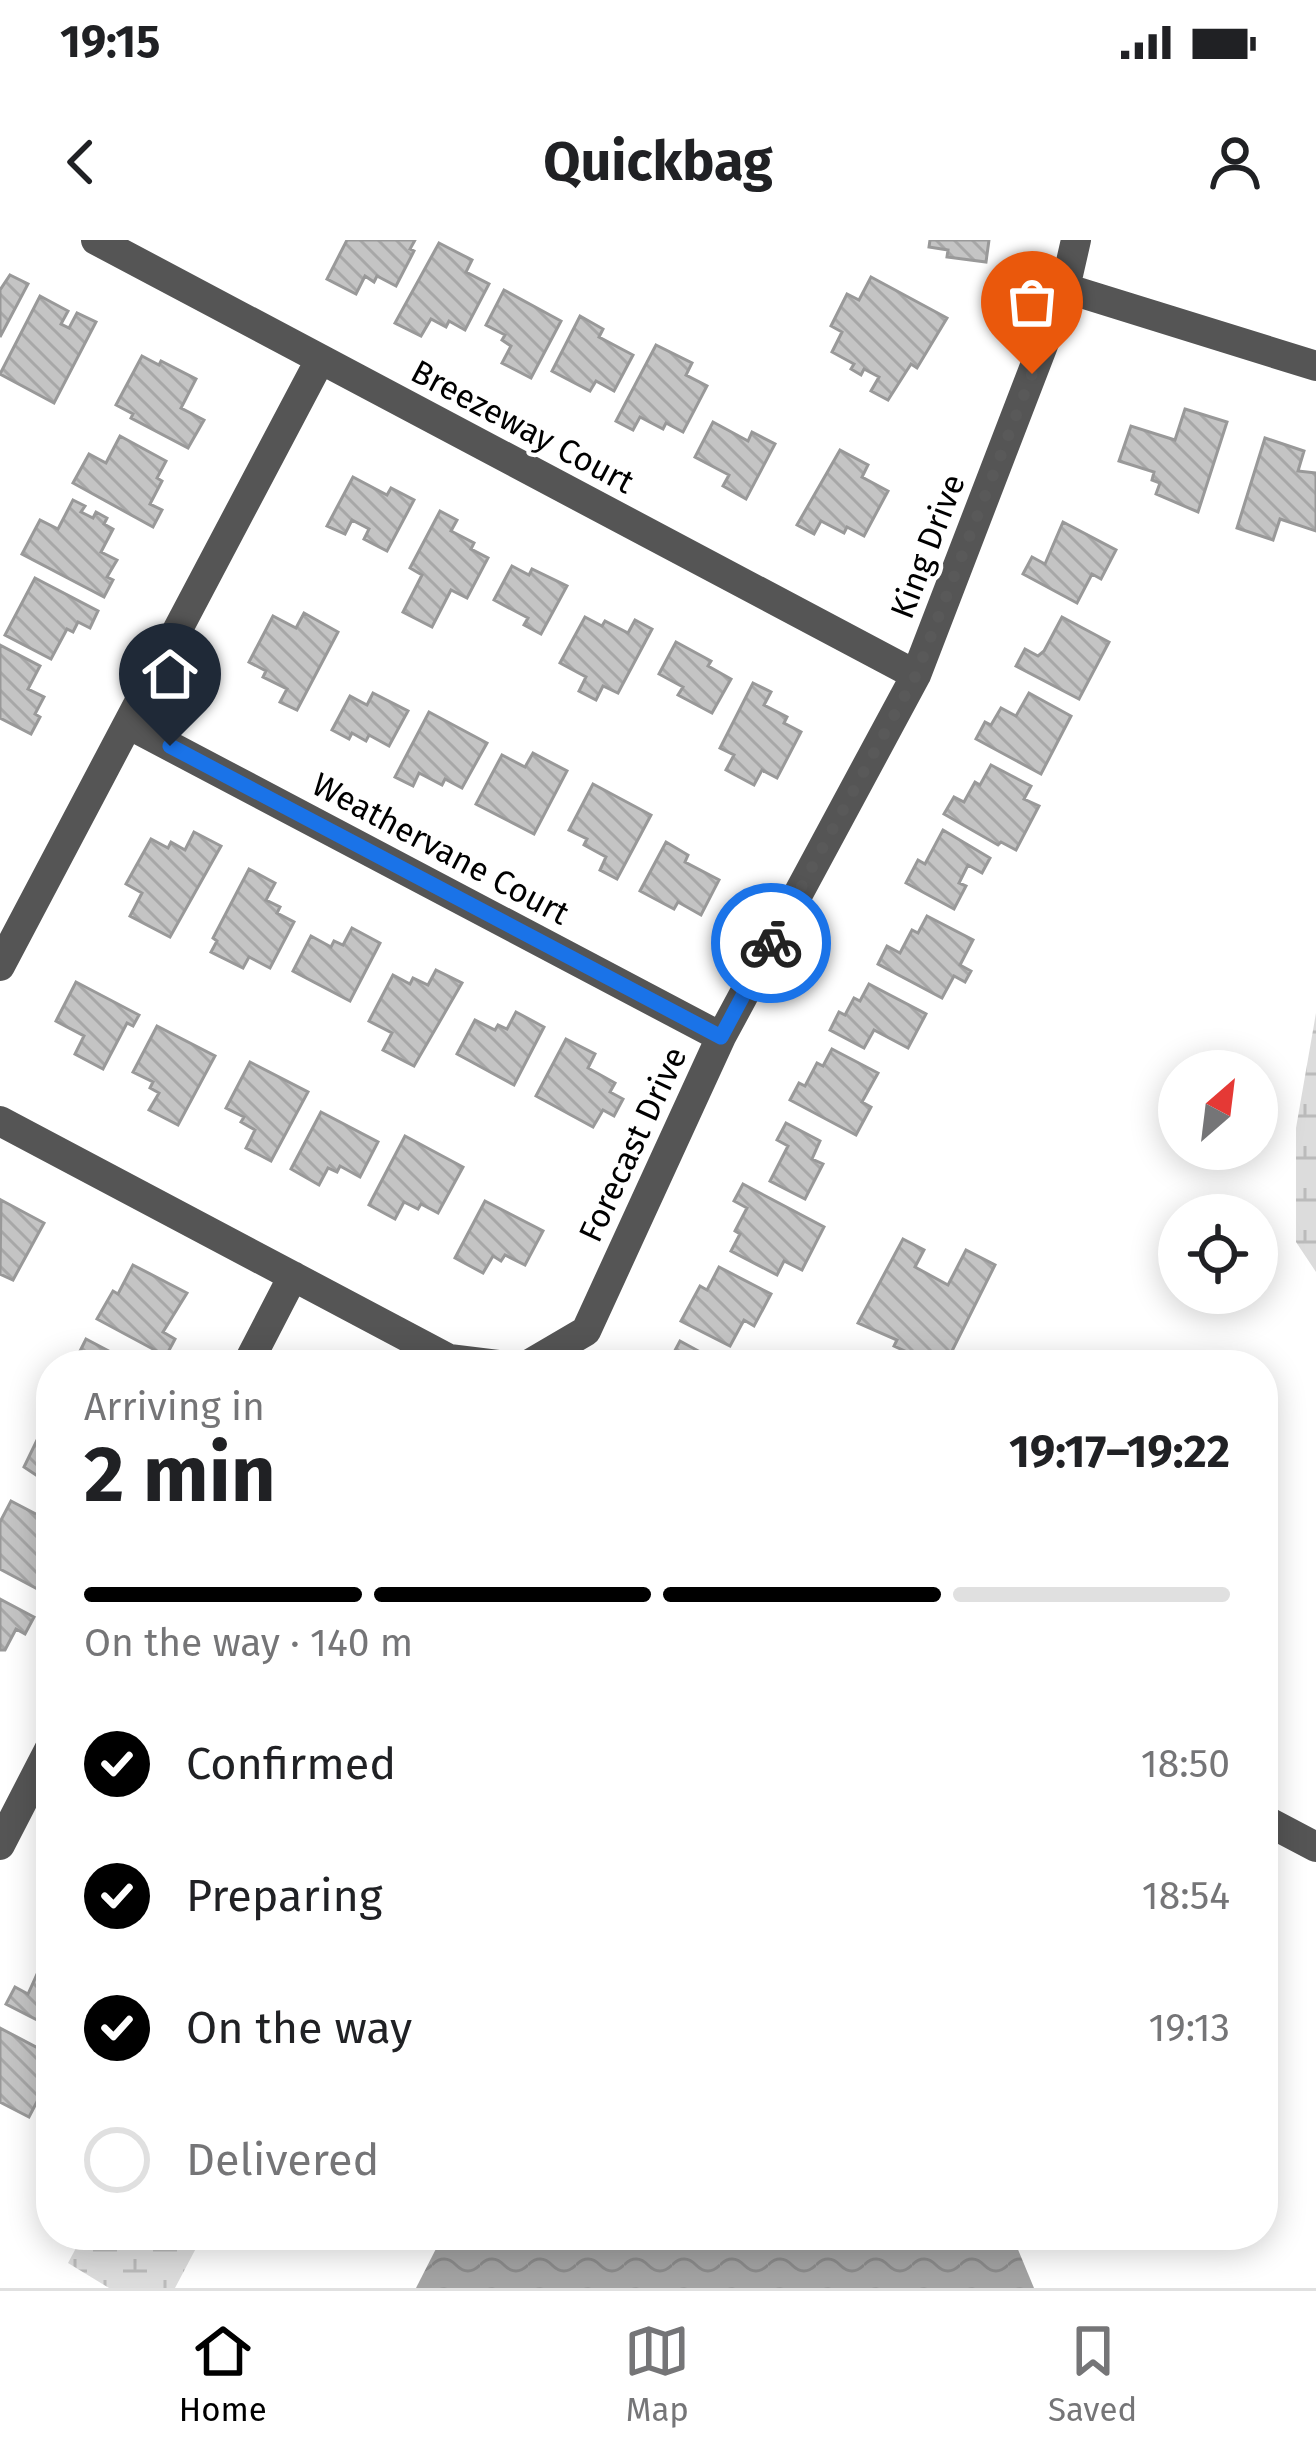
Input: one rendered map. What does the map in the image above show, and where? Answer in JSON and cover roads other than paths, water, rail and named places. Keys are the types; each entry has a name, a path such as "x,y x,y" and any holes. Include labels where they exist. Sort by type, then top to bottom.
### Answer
{"street":[{"name":"Breezeway Court","path":"96,240 916,675"},
{"name":"King Drive","path":"916,675 1065,288 1076,240"},
{"path":"1065,288 1316,366"},
{"path":"0,966 320,360"},
{"name":"Forecast Drive","path":"553,1350 586,1331 721,1037 916,675"},
{"name":"Weathervane Court","path":"128,724 721,1037"},
{"path":"0,1121 430,1350"},
{"path":"255,1350 292,1276"},
{"path":"0,1846 36,1775"},
{"path":"1278,1827 1316,1846"}],"water":[{"path":"435,2250 1018,2250 1034,2288 416,2288"}]}
